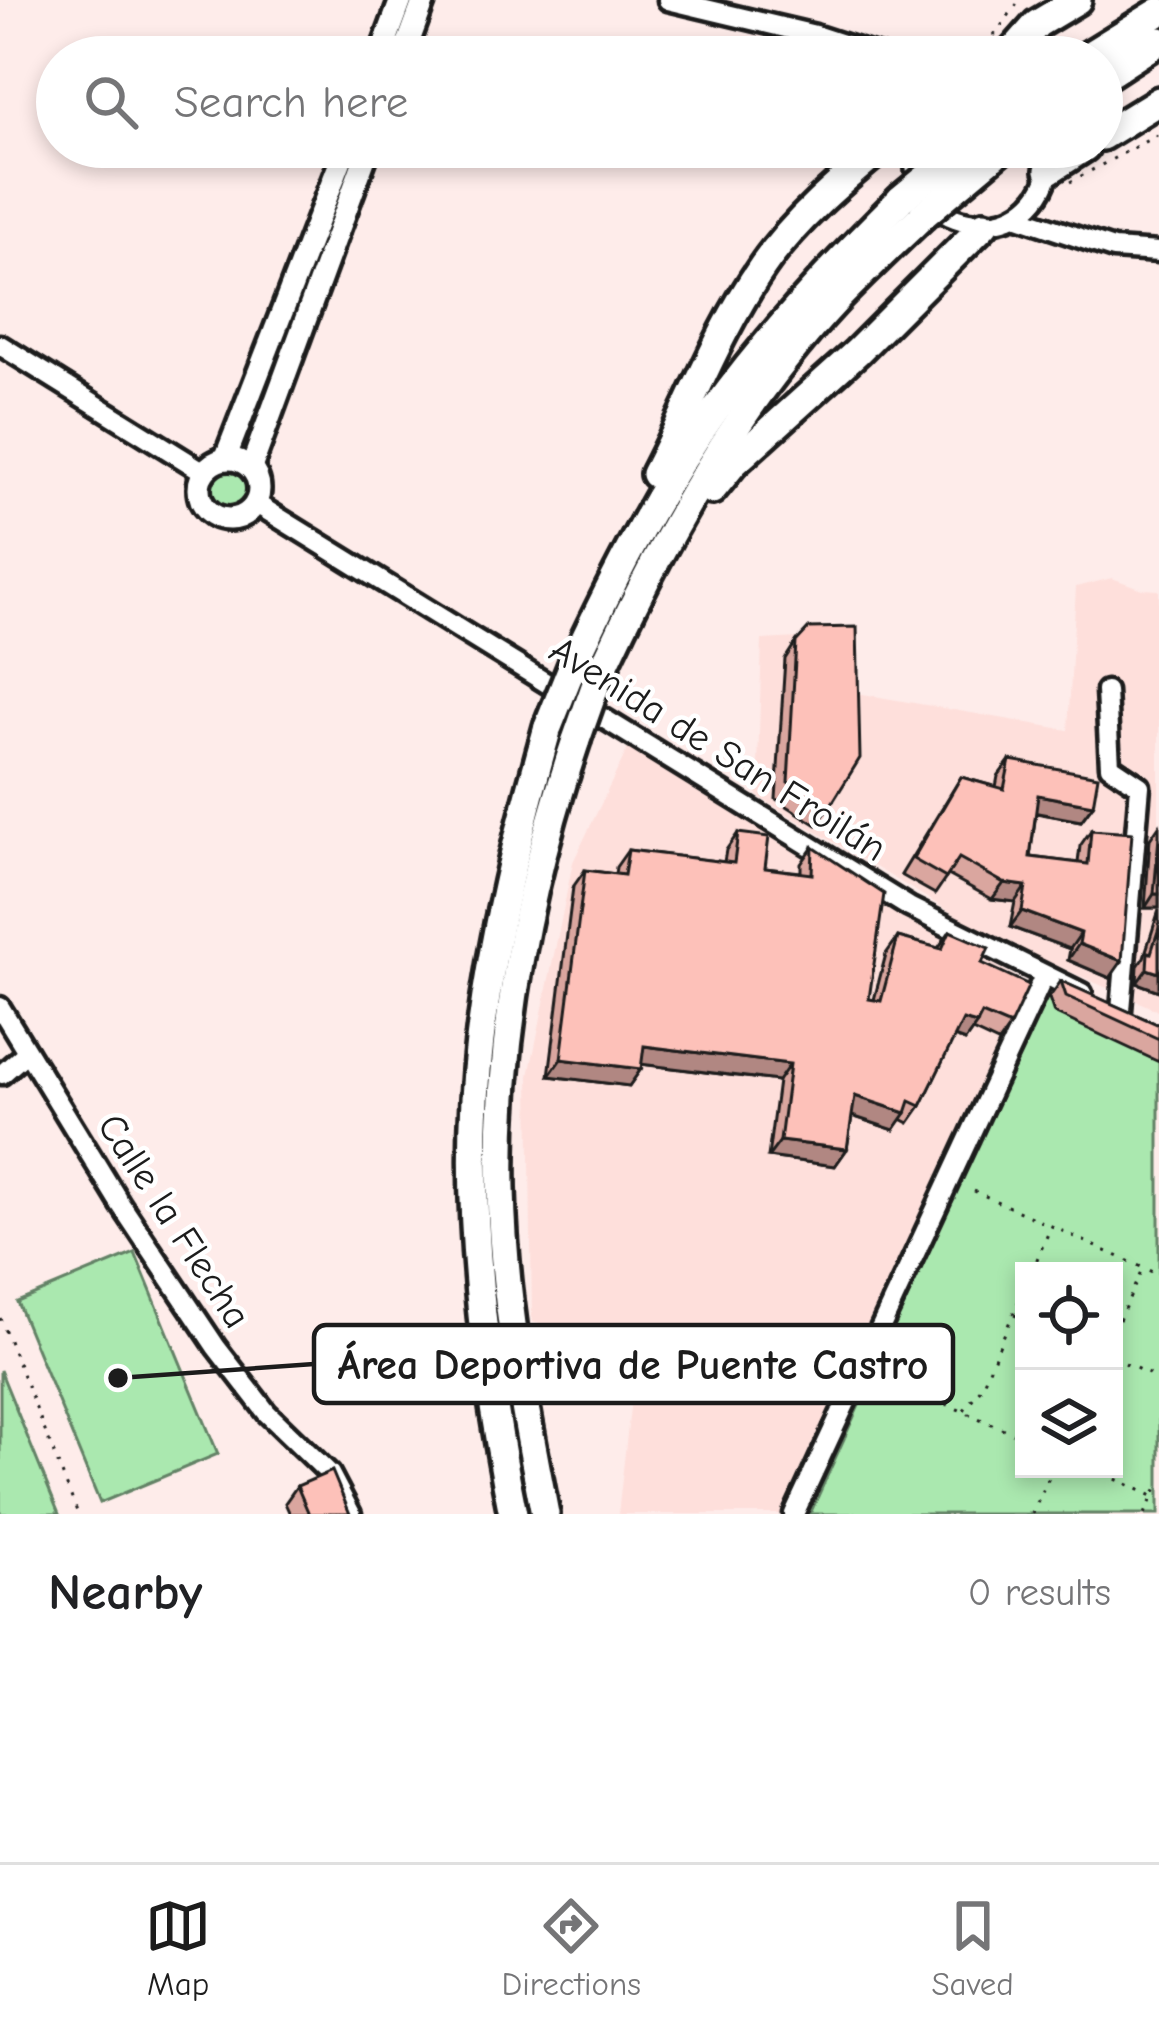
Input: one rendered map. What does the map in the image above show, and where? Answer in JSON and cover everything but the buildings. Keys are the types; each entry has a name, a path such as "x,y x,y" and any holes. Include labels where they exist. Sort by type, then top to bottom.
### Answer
{"highway":[{"path":"1026,36 1037,24 1077,0"},
{"path":"1120,36 1159,12"},
{"path":"1123,64 1159,41"},
{"path":"1123,123 1159,101"},
{"path":"594,619 618,545 734,311 799,222 859,168"},
{"path":"544,1514 506,1278 501,1186 508,1046 549,820 597,681 655,558 725,442 946,168"},
{"path":"513,1514 490,1400 476,1228 479,1045 518,834 548,727 594,619 666,486 712,415 826,273 972,168"},
{"path":"655,558 734,463 857,352 984,224"}],"main road":[{"path":"388,36 401,0"},
{"path":"411,36 424,0"},
{"path":"226,459 338,168"},
{"path":"251,469 361,168"},
{"path":"226,459 240,460 251,469 258,479 255,503 249,511 232,519 210,512 200,493 204,472 226,459"}],"street":[{"path":"668,0 818,36"},
{"path":"916,168 936,207 950,217 984,224 1015,216 1113,250 1159,252"},
{"path":"1015,216 1046,174"},
{"path":"1046,174 1058,230"},
{"path":"0,345 204,472"},
{"name":"Avenida de San Froilán","path":"255,503 909,907 1131,1015 1140,785 1109,766 1106,692"},
{"path":"794,1514 1044,976"},
{"name":"Calle la Flecha","path":"0,1007 121,1205 216,1347 267,1413 330,1474 352,1514"},
{"path":"2,1074 27,1052"}],"path":[{"path":"993,36 1020,0"},
{"path":"1123,150 1159,134"},
{"path":"1046,174 1073,181 1094,168"},
{"path":"974,1191 1159,1275"},
{"path":"1036,1262 1051,1226"},
{"path":"1123,1311 1143,1268"},
{"path":"963,1411 981,1388 1015,1309"},
{"path":"0,1318 78,1514"},
{"path":"1123,1362 1159,1379"},
{"path":"891,1379 1015,1434"},
{"path":"1032,1514 1049,1478"},
{"path":"1114,1478 1156,1497"},
{"path":"1145,1514 1159,1484"}],"shaded area":[{"path":"1112,578 1159,590 1159,1011 992,937 757,796 762,640 854,635 857,693 1068,730 1076,587"},
{"path":"628,748 1038,990 791,1514 618,1514 637,1346 532,1322 529,1076 573,862"}],"green space":[{"path":"229,467 245,473 251,489 245,505 229,511 213,505 207,489 213,473"},
{"path":"1044,996 1159,1048 1159,1514 810,1514"},
{"path":"135,1253 218,1454 100,1503 17,1302"},
{"path":"0,1370 59,1514 0,1514"}],"place":[{"name":"Área Deportiva de Puente Castro","path":"118,1378"}]}
